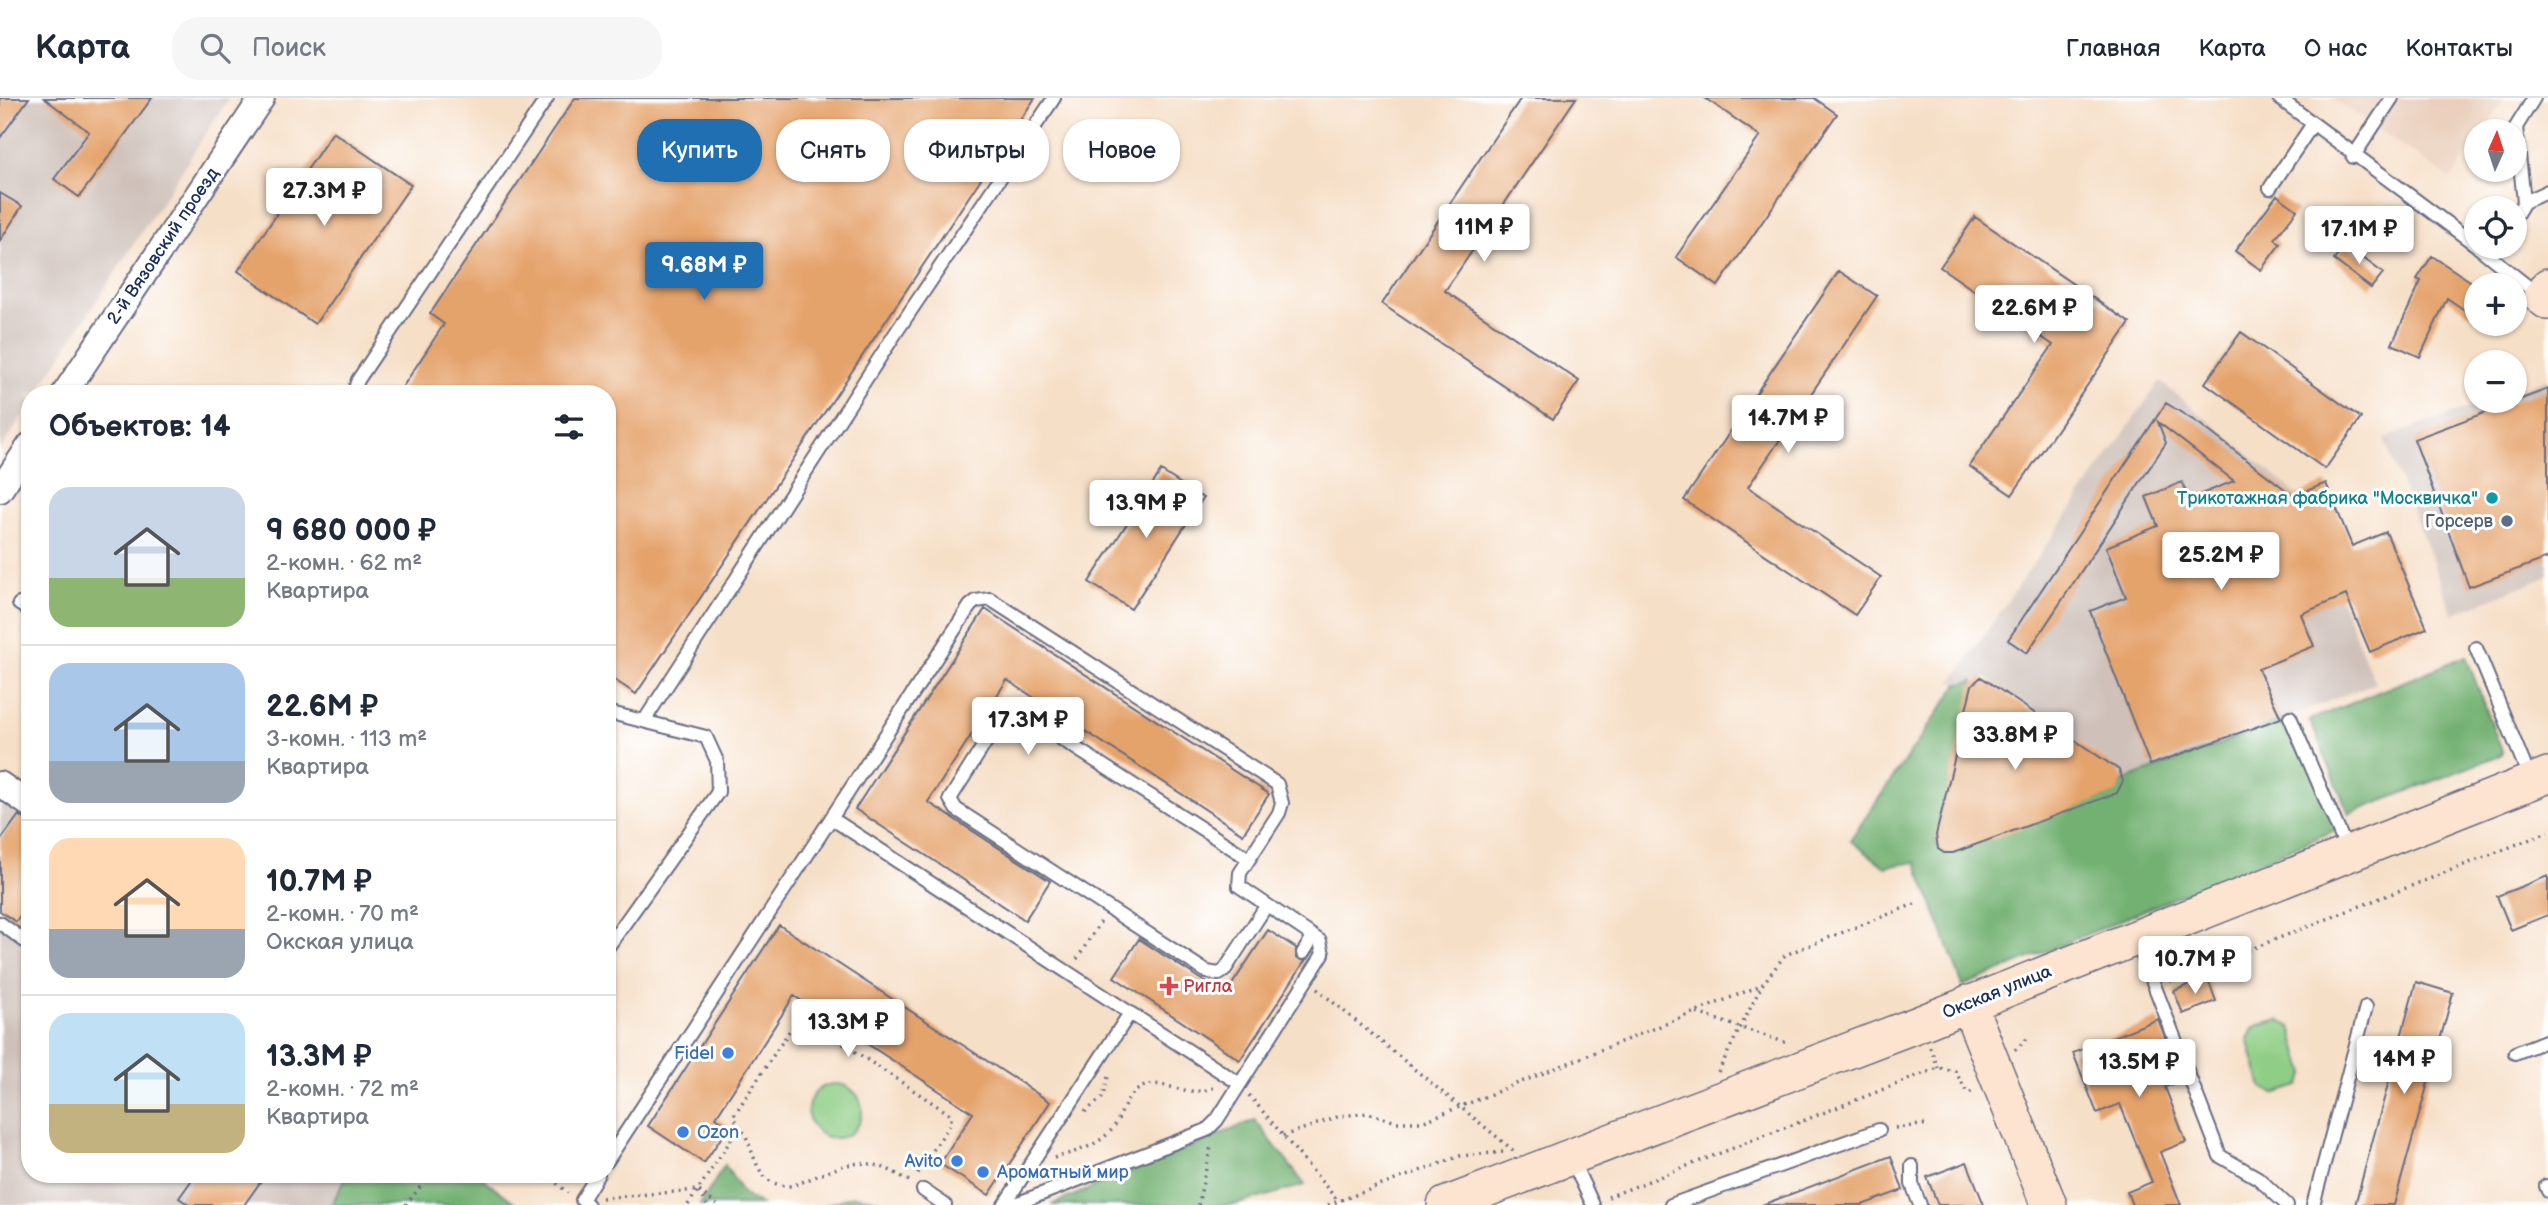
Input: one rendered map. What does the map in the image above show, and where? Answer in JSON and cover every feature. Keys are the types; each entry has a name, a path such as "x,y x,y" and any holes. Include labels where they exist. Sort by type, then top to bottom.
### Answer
{"main road":[{"name":"Окская улица","path":"1445,1205 1965,995 2136,938 2540,778"},
{"path":"1965,995 2049,1205"}],"street":[{"name":"2-й Вязовский проезд","path":"70,385 262,98"},
{"path":"0,490 21,458"},
{"path":"0,784 21,799"}],"lane":[{"path":"356,385 547,98"},
{"path":"643,721 897,331 1054,98"},
{"path":"2279,98 2354,157 2464,237"},
{"path":"2354,157 2392,98"},
{"path":"2523,196 2516,127 2534,98"},
{"path":"2270,188 2312,125"},
{"path":"2527,201 2548,191"},
{"path":"2503,259 2546,295"},
{"path":"616,1147 970,606 976,601 990,599 1277,784 1282,803 1279,813 1240,873 1239,886 1320,941 1323,954 1307,982 1236,1082 1217,1120 1199,1135 1013,1205"},
{"path":"2476,648 2540,778"},
{"path":"1249,859 1013,708 1004,713 950,799 956,809 1207,972 1219,974 1224,971 1266,906"},
{"path":"616,714 706,737 717,761 718,792 616,935"},
{"path":"2290,717 2349,853"},
{"path":"831,818 1236,1082"},
{"path":"0,923 21,938"},
{"path":"1303,953 1313,937"},
{"path":"2136,938 2220,1156 2258,1178 2287,1205"},
{"path":"2313,1205 2366,1007"},
{"path":"1004,1205 1130,1013"},
{"path":"2515,1053 2548,1040"},
{"path":"1671,1205 1879,1130"},
{"path":"1570,1156 1593,1204"},
{"path":"1912,1166 1912,1184 1920,1205"},
{"path":"581,1202 593,1183"},
{"path":"923,1190 945,1205"}],"path":[{"path":"2155,987 2548,832"},
{"path":"1712,1083 1762,985 1785,955 1917,903"},
{"path":"1068,972 1104,916"},
{"path":"1307,982 1515,1151"},
{"path":"1283,1136 1340,1116 1368,1113 1396,1122 1422,1122 1762,985"},
{"path":"1695,1012 1792,1045"},
{"path":"802,1017 948,1112 952,1119 911,1183 885,1166 869,1163 850,1164 791,1186 774,1184 756,1168 740,1126 734,1118 735,1111 794,1020 802,1017"},
{"path":"1593,1204 1938,1068 1955,1070 1968,1093"},
{"path":"1029,1167 1098,1142 1114,1127 1130,1098 1149,1085 1163,1084 1182,1092 1198,1093 1236,1082 1338,1201 1328,1205"},
{"path":"1198,1205 1217,1120"},
{"path":"1879,1130 1928,1124"},
{"path":"688,1205 740,1126"},
{"path":"406,1205 423,1183"},
{"path":"559,1183 581,1202 698,1190 717,1205"},
{"path":"698,1190 706,1205"}],"shaded area":[{"path":"0,98 229,98 42,385 21,385 21,418 0,450"},
{"path":"2332,98 2505,98 2491,119 2464,119 2464,159 2451,179"},
{"name":"Трикотажная фабрика \"Москвичка\"","path":"2548,378 2548,576 2453,614 2384,439 2464,409 2464,413 2527,413 2527,386"},
{"path":"2160,381 2297,494 2375,683 2123,781 2119,770 1986,678 1951,683"},
{"path":"0,800 21,815 21,1183 343,1183 331,1205 0,1205"}],"green space":[{"path":"2466,656 2503,754 2349,814 2310,720"},
{"path":"1974,681 1935,843 1944,853 2116,793 2123,781 2290,717 2336,830 1963,986 1916,862 1885,867 1850,840 1958,684"},
{"path":"2279,1020 2291,1027 2305,1074 2299,1086 2274,1094 2262,1087 2248,1039 2254,1027"},
{"path":"840,1084 850,1088 858,1096 862,1111 858,1126 850,1134 830,1138 820,1134 812,1126 808,1106 812,1096 820,1088"},
{"path":"1255,1120 1305,1185 1234,1205 1051,1205"},
{"path":"725,1165 743,1194 761,1205 700,1205"},
{"path":"343,1183 489,1183 518,1205 331,1205"},
{"path":"853,1196 871,1198 885,1205 825,1205"}],"building":[{"path":"0,98 29,98 0,138"},
{"path":"44,98 152,98 79,197 54,179 89,132"},
{"path":"575,98 1035,98 1021,119 904,119 904,182 979,182 636,694 616,681 616,385 404,385 444,324 430,314"},
{"path":"1521,98 1576,98 1445,291 1579,381 1553,419 1382,304"},
{"path":"1705,98 1814,98 1837,114 1718,286 1676,257 1760,136"},
{"path":"333,132 411,185 315,324 238,271"},
{"path":"0,193 22,206 0,241"},
{"path":"2277,195 2297,210 2275,239 2280,244 2261,270 2235,251"},
{"path":"1975,217 2130,323 2012,495 1969,466 2053,345 1940,267"},
{"path":"2346,245 2383,273 2371,288 2334,260"},
{"path":"2432,256 2464,277 2464,310 2447,298 2420,357 2392,344 2421,281 2417,279"},
{"path":"1839,271 1877,296 1748,487 1881,577 1855,615 1684,500"},
{"path":"2241,332 2361,418 2325,469 2205,383"},
{"name":"Трикотажная фабрика \"Москвичка\"","path":"2548,389 2548,558 2469,587 2414,439 2484,413 2527,413 2527,397"},
{"path":"2166,403 2201,425 2294,496 2326,483 2352,546 2386,532 2427,628 2370,652 2346,595 2301,614 2314,646 2258,669 2281,718 2150,765 2090,611 2126,597 2106,547 2158,526 2146,497 2182,482 2189,499 2234,481 2158,422 2166,443 2027,653 2008,640"},
{"path":"1161,471 1203,498 1131,609 1089,582"},
{"path":"985,609 1269,794 1243,834 1007,680 928,802 1050,881 1025,920 855,809"},
{"path":"1981,677 2119,770 2123,781 2117,793 1953,853 1944,853 1938,849 1936,835 1972,685"},
{"path":"19,815 21,816 21,915 16,922 0,911 0,841"},
{"path":"2548,876 2548,915 2511,930 2497,896"},
{"path":"779,925 1050,1102 989,1195 940,1164 973,1113 794,996 716,1117 729,1126 704,1163 648,1126"},
{"path":"1268,930 1296,948 1296,958 1305,961 1240,1060 1114,977 1139,939 1225,995"},
{"path":"2207,977 2216,1001 2183,1014 2174,991"},
{"path":"2416,982 2453,993 2394,1205 2355,1205"},
{"path":"2158,1019 2182,1081 2165,1087 2186,1142 2160,1152 2181,1205 2132,1205 2127,1192 2152,1182 2120,1104 2097,1113 2073,1053"},
{"path":"1891,1156 1903,1190 1862,1205 1762,1205"},
{"path":"1967,1162 1984,1205 1938,1205 1927,1177"},
{"path":"190,1183 260,1183 244,1205 189,1205 179,1198"}],"place":[{"name":"Трикотажная фабрика \"Москвичка\"","path":"2492,498"},
{"name":"Горсерв","path":"2507,521"},
{"name":"Ригла","path":"1169,986"},
{"name":"Fidel","path":"728,1053"},
{"name":"Ozon","path":"683,1132"},
{"name":"Avito","path":"957,1161"},
{"name":"Ароматный мир","path":"983,1172"}]}
